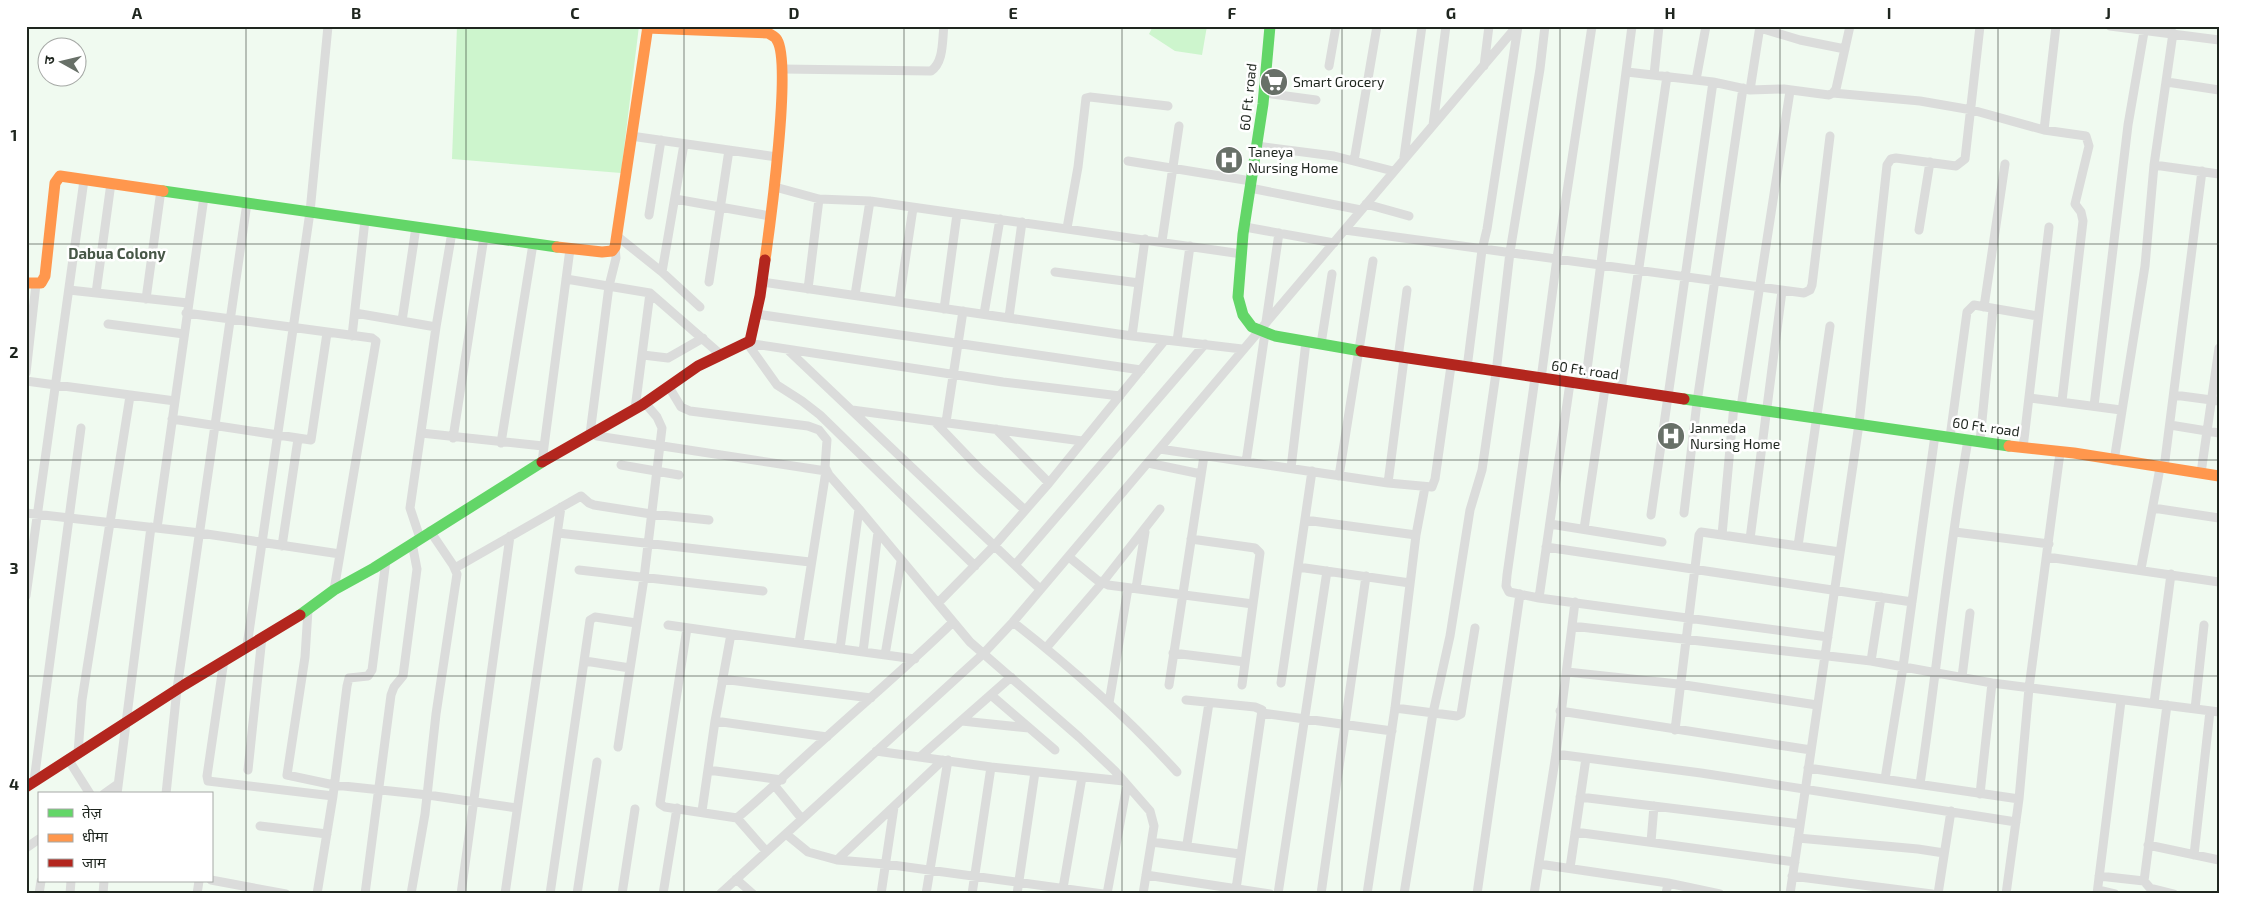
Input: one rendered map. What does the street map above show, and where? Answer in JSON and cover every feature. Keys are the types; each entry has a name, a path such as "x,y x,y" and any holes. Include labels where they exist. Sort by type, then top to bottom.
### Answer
{"street":[{"path":"247,646 310,212 328,26"},
{"path":"782,69 931,71 937,68 940,61 944,26"},
{"name":"60 Ft. road","path":"1270,26 1264,93 1242,254 1239,306 1247,321 1306,342 1401,359 1980,442 2060,453 2074,453 2114,461 2219,476"},
{"path":"1329,66 1336,26"},
{"path":"1354,161 1377,26"},
{"path":"1404,158 1422,26"},
{"path":"1432,126 1446,26"},
{"path":"1484,66 1489,26"},
{"path":"720,894 983,654 1013,622 1242,349 1263,328 1393,171 1518,26"},
{"path":"1467,368 1482,250 1487,229 1518,26"},
{"path":"1404,894 1433,713 1450,636 1470,510 1482,470 1510,252 1540,70 1544,26"},
{"path":"1592,26 1506,586 1509,592 1539,598 1828,636"},
{"path":"1585,385 1628,72 1632,26"},
{"path":"1654,75 1659,26"},
{"path":"1696,80 1706,26"},
{"path":"1834,94 1850,26"},
{"path":"1790,894 1858,424 1888,165 1891,160 1896,158 1956,166 1965,159 1980,26"},
{"path":"2044,130 2056,26"},
{"path":"2110,26 2131,28 2144,32 2173,33 2219,40"},
{"path":"30,784 177,689 308,610 334,590 386,560 542,462 594,435 645,403 698,366 720,354 747,343 752,337 762,282 775,187 782,69 779,44 777,39 768,33 648,27 616,241 616,263 609,286 594,435"},
{"path":"1684,513 1697,402 1715,280 1746,89 1760,27 1800,40 1845,49"},
{"path":"2094,406 2127,135 2144,32"},
{"path":"2114,461 2145,266 2154,165 2173,33"},
{"path":"1628,72 1713,82 1746,89 1920,101 1972,110 2044,130 2086,136 2089,146 2075,204 2083,216 2083,221 2062,401"},
{"path":"1621,390 1667,76"},
{"path":"1651,515 1713,82"},
{"path":"2167,82 2219,90"},
{"path":"1722,535 1738,406 1760,287 1790,91"},
{"path":"1264,93 1316,100"},
{"path":"1067,228 1078,167 1086,98 1090,96 1168,106"},
{"path":"1162,241 1179,126"},
{"path":"631,136 777,157"},
{"path":"1344,230 1804,293 1810,290 1812,285 1830,136"},
{"path":"649,215 661,140"},
{"path":"662,272 684,144"},
{"path":"1257,146 1334,156 1393,171"},
{"path":"709,282 730,150"},
{"path":"1128,161 1172,168 1409,216"},
{"path":"1919,230 1930,162"},
{"path":"1980,442 1989,308 2005,164"},
{"path":"2154,165 2219,174"},
{"path":"2141,569 2170,425 2202,171"},
{"path":"26,373 31,284 41,283 45,276 56,178 64,176 570,249 608,252 616,241"},
{"path":"26,596 84,180"},
{"path":"96,293 111,184"},
{"path":"775,187 819,199 870,201 1162,241 1242,254"},
{"path":"146,299 161,190"},
{"path":"118,789 154,527 175,401 204,197"},
{"path":"675,199 770,216"},
{"path":"808,289 819,199"},
{"path":"855,295 870,201"},
{"path":"166,792 177,689 246,203"},
{"path":"900,302 913,208"},
{"path":"944,309 957,214"},
{"path":"984,314 1000,219"},
{"path":"352,336 365,220"},
{"path":"1009,317 1022,222"},
{"path":"402,321 416,227"},
{"path":"1245,227 1334,242"},
{"path":"2023,448 2049,227"},
{"path":"365,894 391,695 394,687 404,676 417,569 416,540 410,508 436,326 452,232"},
{"path":"1246,462 1263,328 1279,233"},
{"path":"453,438 484,237"},
{"path":"1132,336 1145,239"},
{"path":"616,241 662,272 700,307"},
{"path":"502,443 533,244"},
{"path":"1177,341 1190,246"},
{"path":"542,462 570,249"},
{"path":"1339,476 1373,261"},
{"path":"1055,272 1138,283"},
{"path":"1321,344 1332,274"},
{"path":"566,279 650,293 720,354"},
{"path":"762,282 1132,336 1242,349"},
{"path":"69,290 146,299 231,319 375,339 376,345 334,590"},
{"path":"1388,483 1407,290"},
{"path":"1750,539 1782,291"},
{"path":"635,409 650,293"},
{"path":"1950,437 1967,312 1974,306 2038,316"},
{"path":"946,422 963,311"},
{"path":"355,313 436,326"},
{"path":"756,314 1141,370"},
{"path":"108,324 184,334"},
{"path":"1798,546 1830,326"},
{"path":"172,419 298,439 308,440 313,438 327,333"},
{"path":"643,355 668,358 703,338"},
{"path":"938,603 994,546 1050,483 1165,340"},
{"path":"1290,468 1306,342"},
{"path":"747,343 953,374 1120,396"},
{"path":"747,343 777,385 820,415 975,566"},
{"path":"1015,565 1205,344"},
{"path":"2201,473 2207,432 2215,401 2219,348"},
{"path":"789,350 1040,589"},
{"path":"1160,449 1425,488 1432,486 1435,479 1452,366"},
{"path":"26,381 175,401"},
{"path":"1539,598 1570,383"},
{"path":"669,387 681,407 690,411 816,428 827,440 826,471 810,562 799,642"},
{"path":"1584,529 1605,388"},
{"path":"2174,395 2215,401"},
{"path":"89,792 73,756 130,396"},
{"path":"2030,398 2121,410"},
{"path":"618,747 644,578 662,428 660,422 645,403"},
{"path":"852,410 1082,441"},
{"path":"934,421 969,458 1025,510"},
{"path":"2170,425 2219,434"},
{"path":"30,784 80,428"},
{"path":"996,429 1050,483"},
{"path":"421,433 453,438 543,446"},
{"path":"594,435 826,471 953,622 983,654 1079,737 1125,783 1153,816 1155,822 1143,894"},
{"path":"1885,779 1903,668 1935,435"},
{"path":"282,546 298,439"},
{"path":"1920,784 1937,673 1957,505 1968,440"},
{"path":"2006,894 2019,799 2029,688 2060,453"},
{"path":"1169,685 1204,456"},
{"path":"1148,463 1201,474"},
{"path":"621,466 679,475"},
{"path":"1282,683 1312,471"},
{"path":"1367,894 1392,731 1416,535 1425,488"},
{"path":"455,568 581,496 591,504 651,514 708,520"},
{"path":"505,894 561,507"},
{"path":"2153,508 2219,518"},
{"path":"840,649 859,509"},
{"path":"1046,648 1102,583 1160,509"},
{"path":"26,513 200,533 340,554"},
{"path":"1305,520 1416,535"},
{"path":"1550,524 1662,542"},
{"path":"1109,703 1145,530"},
{"path":"411,894 428,795 440,686 456,579 455,568 430,531"},
{"path":"863,652 878,532"},
{"path":"1675,730 1699,535 1701,532 1840,552"},
{"path":"1955,532 2049,544"},
{"path":"558,533 810,562"},
{"path":"461,894 510,536"},
{"path":"1191,539 1258,550 1260,556 1242,685"},
{"path":"1546,547 1834,592 1912,602"},
{"path":"1068,557 1102,583 1253,604"},
{"path":"2047,557 2141,569 2219,582"},
{"path":"317,894 333,796 348,681 352,677 368,676 372,670 386,560"},
{"path":"886,655 901,561"},
{"path":"1298,567 1410,583"},
{"path":"579,570 763,592"},
{"path":"1278,894 1327,571"},
{"path":"2154,703 2170,574"},
{"path":"1321,894 1347,725 1366,576"},
{"path":"1477,894 1520,594"},
{"path":"1870,661 1881,597"},
{"path":"1534,894 1556,754 1560,711 1576,602"},
{"path":"308,610 305,657 287,775 334,785 428,795 517,808"},
{"path":"1962,677 1970,613"},
{"path":"550,894 589,624 593,617 636,623"},
{"path":"737,818 779,783 953,622"},
{"path":"1013,622 1109,703 1135,727 1177,772"},
{"path":"668,625 914,659"},
{"path":"2195,709 2204,625"},
{"path":"1572,626 1870,661 1992,683 2214,712 2194,855"},
{"path":"687,628 659,802 662,806 737,818 766,851"},
{"path":"1395,708 1458,716 1461,714 1475,628"},
{"path":"702,811 722,679 731,634"},
{"path":"248,770 262,637"},
{"path":"1173,653 1245,662"},
{"path":"224,660 207,776 208,781 333,796"},
{"path":"585,661 630,668"},
{"path":"1567,672 1682,685 1817,705"},
{"path":"920,757 1011,677"},
{"path":"722,679 871,698"},
{"path":"1980,794 1992,683"},
{"path":"992,695 1055,750"},
{"path":"1186,700 1260,708 1262,714 1236,889"},
{"path":"2115,894 2097,892 2122,701"},
{"path":"1189,847 1187,838 1209,703"},
{"path":"2148,888 2148,845 2167,706"},
{"path":"1560,711 1811,750"},
{"path":"1262,714 1305,718 1392,731"},
{"path":"962,721 1029,728"},
{"path":"715,722 827,737"},
{"path":"876,751 1125,783"},
{"path":"1556,754 2016,822"},
{"path":"1570,868 1586,758"},
{"path":"837,860 946,760"},
{"path":"926,894 946,760"},
{"path":"577,894 597,762"},
{"path":"972,894 991,767"},
{"path":"1808,768 2019,799"},
{"path":"708,770 779,783 802,819"},
{"path":"1017,894 1035,772"},
{"path":"1062,891 1082,777"},
{"path":"1107,894 1125,783"},
{"path":"1580,797 1800,824"},
{"path":"1651,842 1654,806"},
{"path":"881,894 894,807"},
{"path":"663,894 677,808"},
{"path":"622,894 635,809"},
{"path":"1938,894 1951,811"},
{"path":"260,826 327,834"},
{"path":"1575,832 1795,862"},
{"path":"786,834 808,852 837,860 885,864 1018,882 1062,891 1103,894"},
{"path":"1798,838 1944,853"},
{"path":"26,848 38,840"},
{"path":"1152,842 1240,854"},
{"path":"2148,845 2219,860"},
{"path":"1539,864 1668,883 1720,894"},
{"path":"1146,875 1270,894"},
{"path":"1792,876 1932,894"},
{"path":"2100,876 2174,894"},
{"path":"736,879 753,894"},
{"path":"212,880 243,890 285,894"},
{"path":"1666,894 1668,883"}],"green space":[{"path":"457,26 639,26 621,173 452,159"},
{"path":"1153,26 1207,26 1202,55 1175,51 1149,34"}],"traffic: fast":[{"path":"1270,26 1263,104 1243,234 1238,297 1243,315 1252,327 1275,336 1361,351"},
{"path":"163,191 557,247"},
{"path":"1684,399 2009,446"},
{"path":"300,615 334,590 374,568 542,462"}],"traffic: slow":[{"path":"557,247 602,252 612,251 615,247 648,26"},
{"path":"647,28 768,33 777,40 781,55 781,110 775,181 765,260"},
{"path":"26,283 41,283 45,276 55,183 60,176 163,191"},
{"path":"2009,446 2074,453 2219,476"}],"traffic: jam":[{"path":"542,462 642,405 698,366 750,341 760,296 765,260"},
{"path":"1361,351 1684,399"},
{"path":"26,787 184,685 300,615"}],"place":[{"name":"Smart Grocery","path":"1274,82"},
{"name":"Taneya Nursing Home","path":"1229,160"},
{"name":"Janmeda Nursing Home","path":"1671,436"}],"district":[{"name":"Dabua Colony","path":"117,254"}]}
